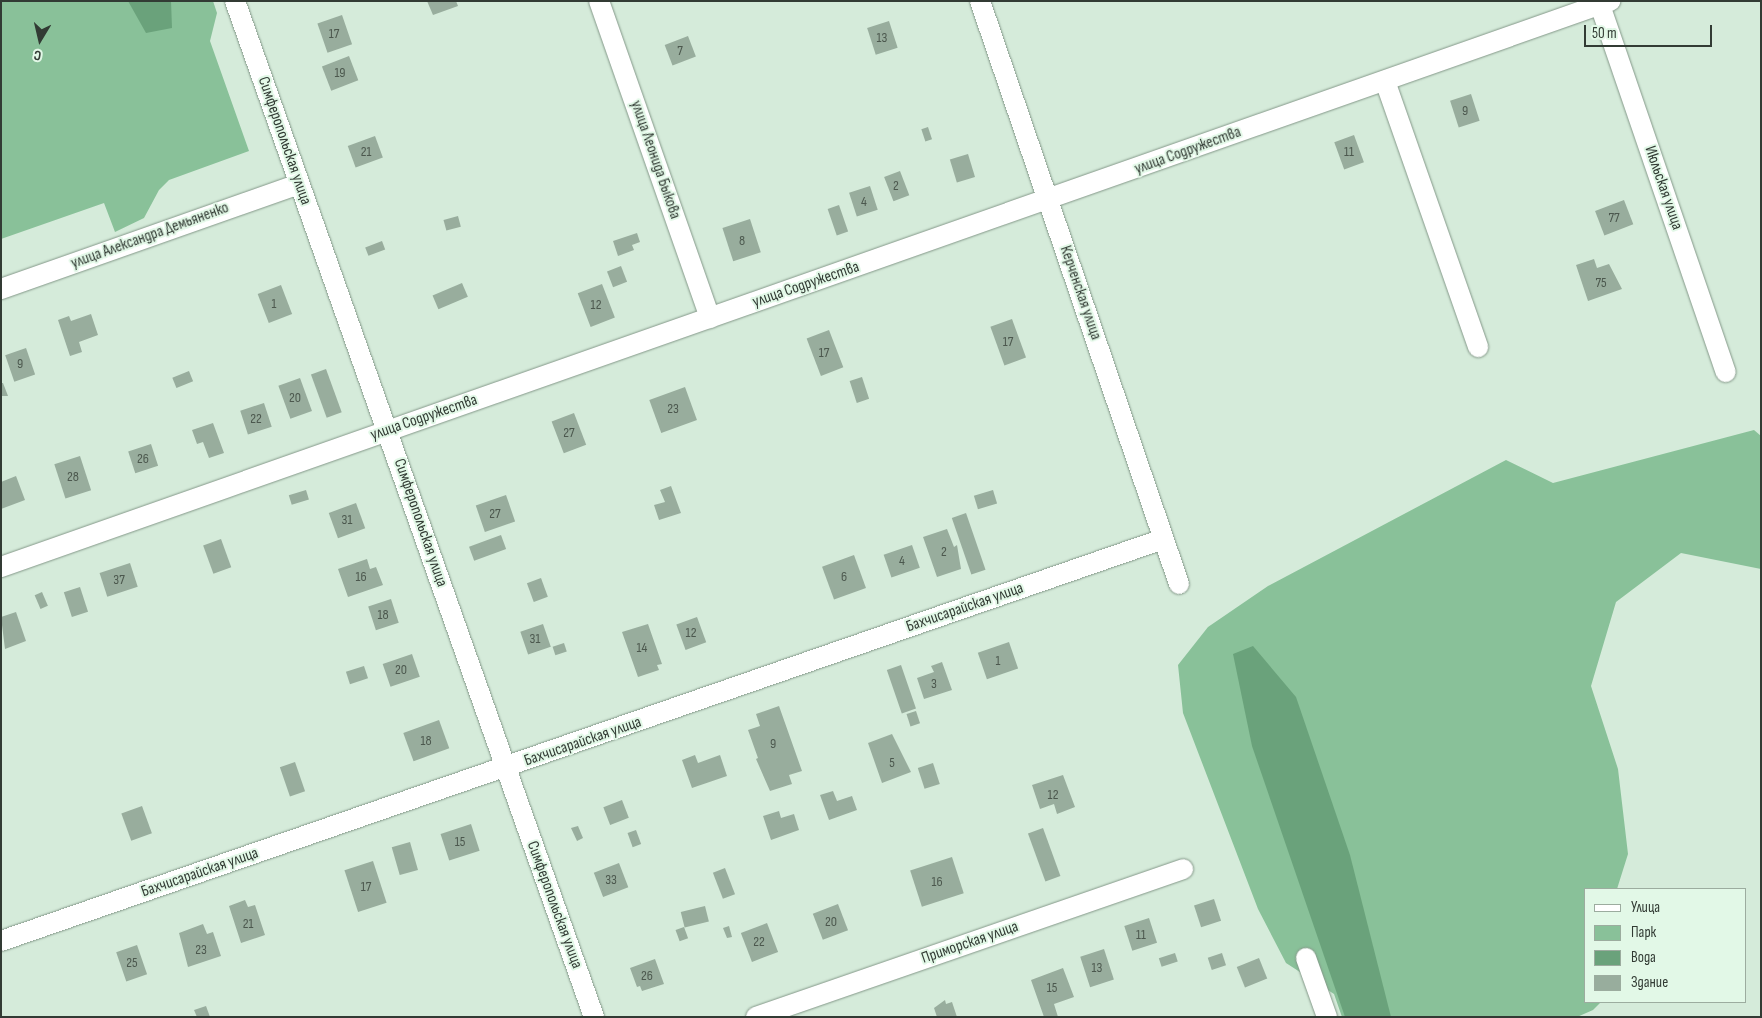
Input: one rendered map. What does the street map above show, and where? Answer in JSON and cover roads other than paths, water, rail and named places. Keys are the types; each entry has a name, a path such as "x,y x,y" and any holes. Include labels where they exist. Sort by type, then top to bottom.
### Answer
{"street":[{"name":"Симферопольская улица","path":"235,1 594,1017"},
{"name":"улица Леонида Быкова","path":"600,1 710,318"},
{"name":"Керченская улица","path":"980,1 1179,584"},
{"name":"улица Содружества","path":"1,568 1048,201 1605,3"},
{"name":"Июльская улица","path":"1605,3 1726,372"},
{"path":"1385,81 1478,347"},
{"name":"улица Александра Демьяненко","path":"1,289 299,184"},
{"name":"Бахчисарайская улица","path":"1,941 505,769 1163,538"},
{"name":"Приморская улица","path":"756,1017 1183,868"},
{"path":"1306,958 1327,1017"}],"water":[{"path":"128,1 171,1 172,28 146,33"},
{"path":"1253,646 1296,697 1350,855 1391,1017 1345,1017 1252,746 1233,654"}]}
